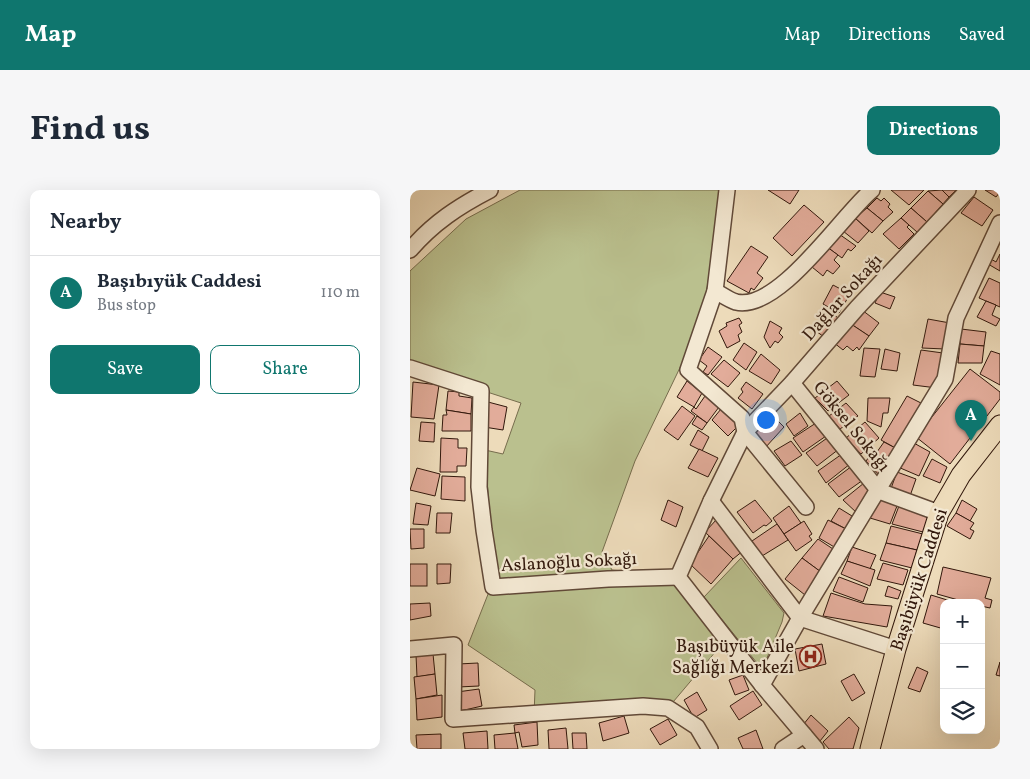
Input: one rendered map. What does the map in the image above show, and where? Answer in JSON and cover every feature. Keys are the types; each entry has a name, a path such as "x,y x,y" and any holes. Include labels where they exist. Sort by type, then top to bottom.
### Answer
{"main road":[{"name":"Başıbüyük Caddesi","path":"870,749 896,649 939,513 961,476 1000,425"}],"street":[{"path":"411,246 457,208 490,190"},
{"path":"727,190 715,291 688,370 742,418 746,432 806,507"},
{"path":"715,291 736,302 751,302 766,296 782,285 812,256 872,190"},
{"name":"Dağlar Sokağı","path":"678,577 711,501 746,432 792,383 857,308 968,190"},
{"path":"762,685 800,618 879,491 945,379 956,318 1000,223"},
{"name":"Aslanoğlu Sokağı","path":"410,368 481,391 479,487 493,587 608,579 678,577"},
{"name":"Göksel Sokağı","path":"792,383 879,491 939,513"},
{"path":"711,501 800,618 896,649"},
{"path":"678,577 762,685 816,749"},
{"path":"410,649 454,645 453,719 643,706 668,708 697,727 710,749"},
{"path":"783,749 804,735"}],"green space":[{"path":"520,190 722,190 706,295 688,351 635,461 602,552 612,570 671,575 722,644 668,708 534,715 535,690 468,645 494,579 485,450 503,454 521,403 410,367 410,271 466,219"},
{"path":"741,558 784,613 764,665 757,663 704,597"}],"building":[{"path":"768,190 799,190 790,204"},
{"path":"891,190 924,190 909,205"},
{"path":"942,190 956,190 949,197"},
{"path":"942,190 949,197 943,204 928,191"},
{"path":"985,190 1000,190 1000,192 996,197"},
{"path":"928,191 943,204 927,222 911,208"},
{"path":"974,197 993,210 982,226 961,213"},
{"path":"877,198 881,201 884,198 890,204 888,207 893,212 883,221 867,208"},
{"path":"804,205 824,222 792,256 773,238"},
{"path":"867,208 883,221 872,233 855,218"},
{"path":"911,208 927,222 917,232 901,218"},
{"path":"855,218 869,231 858,243 843,231"},
{"path":"901,218 909,225 907,227 914,234 899,249 883,234"},
{"path":"839,234 856,246 851,251 848,249 842,258 827,247"},
{"path":"751,246 768,257 757,273 763,278 754,290 751,288 749,293 727,281"},
{"path":"827,247 838,255 834,260 840,266 833,274 827,270 823,276 812,267"},
{"path":"1000,254 1000,271 988,264 991,259 996,262"},
{"path":"989,278 1000,283 1000,307 979,298"},
{"path":"833,285 850,294 839,313 823,304"},
{"path":"880,292 895,297 890,309 875,303"},
{"path":"986,301 996,305 992,315 1000,319 996,326 977,317"},
{"path":"827,309 838,318 824,337 812,328"},
{"path":"862,310 879,323 869,336 851,324"},
{"path":"739,318 742,323 739,325 742,332 738,335 740,341 727,348 719,331 727,326 726,323"},
{"path":"928,319 950,323 945,349 922,348"},
{"path":"770,321 782,328 779,333 783,337 778,343 775,341 770,348 764,337"},
{"path":"851,324 869,336 859,350 857,347 853,351 847,346 843,350 833,342"},
{"path":"961,329 986,332 984,346 960,344"},
{"path":"744,343 757,352 746,370 733,360"},
{"path":"960,344 984,346 982,363 958,363"},
{"path":"708,347 722,357 708,375 703,372 707,366 699,360"},
{"path":"864,348 880,349 875,377 860,376"},
{"path":"885,349 900,353 897,371 881,369"},
{"path":"921,350 943,353 937,388 913,385"},
{"path":"991,351 1000,354 1000,385 980,374"},
{"path":"761,354 780,370 771,384 749,371"},
{"path":"724,360 740,373 728,387 711,374"},
{"path":"970,369 1000,392 1000,399 950,464 916,437"},
{"path":"687,381 702,393 694,407 677,397"},
{"path":"837,381 849,395 828,411 815,398"},
{"path":"413,382 439,385 434,419 411,417"},
{"path":"746,382 763,394 752,409 738,398 743,392 741,389"},
{"path":"448,391 459,392 459,396 472,398 471,414 446,410"},
{"path":"705,396 719,407 707,423 691,411 694,407 696,409"},
{"path":"907,396 925,405 899,450 881,440"},
{"path":"868,398 890,398 888,413 883,413 881,427 867,421"},
{"path":"488,402 507,407 503,430 484,427"},
{"path":"846,403 858,416 840,429 829,416"},
{"path":"682,406 695,416 678,440 664,430"},
{"path":"721,409 738,426 728,436 712,420"},
{"path":"446,410 471,414 471,431 442,431 443,415 447,415"},
{"path":"800,413 808,426 794,436 786,424"},
{"path":"771,414 784,427 765,448 753,433"},
{"path":"697,416 707,423 702,430 692,424"},
{"path":"421,422 435,423 434,442 419,441"},
{"path":"865,422 879,438 861,454 846,438"},
{"path":"816,423 826,436 803,452 793,438"},
{"path":"698,430 709,437 702,451 690,445"},
{"path":"830,436 839,449 817,466 806,453"},
{"path":"441,438 458,439 458,448 467,448 466,466 457,466 457,472 440,472"},
{"path":"791,441 802,455 785,466 774,451"},
{"path":"884,442 899,450 881,477 866,461 869,457 872,459"},
{"path":"912,442 930,452 919,476 898,467"},
{"path":"699,449 718,458 708,477 688,468"},
{"path":"842,454 850,464 826,483 818,471"},
{"path":"932,459 947,467 940,483 923,476"},
{"path":"852,466 863,480 839,497 828,484"},
{"path":"417,468 440,474 435,496 410,490"},
{"path":"897,472 916,479 910,496 890,491"},
{"path":"442,476 465,477 465,501 441,499"},
{"path":"864,483 872,493 857,513 843,500"},
{"path":"879,499 897,506 890,524 870,518"},
{"path":"668,500 683,507 676,527 661,520"},
{"path":"755,500 772,521 753,533 737,512"},
{"path":"962,500 977,509 970,521 956,513"},
{"path":"416,503 431,506 428,525 413,524"},
{"path":"789,506 801,523 784,534 773,518"},
{"path":"899,506 930,516 923,532 892,524"},
{"path":"839,508 852,516 846,529 831,521"},
{"path":"437,513 452,513 450,533 436,533"},
{"path":"956,513 974,523 970,529 974,531 970,539 947,526"},
{"path":"717,519 744,550 733,559 705,532"},
{"path":"828,520 846,529 836,548 819,538"},
{"path":"804,521 812,534 809,536 812,540 796,551 784,534"},
{"path":"777,524 788,540 762,556 752,541"},
{"path":"891,526 923,534 917,550 886,543"},
{"path":"410,529 424,529 424,548 411,549"},
{"path":"709,536 733,559 711,584 690,564"},
{"path":"818,539 836,551 821,572 802,558"},
{"path":"886,543 917,550 912,568 880,560"},
{"path":"852,547 876,555 870,569 847,561"},
{"path":"802,558 821,572 805,595 785,579"},
{"path":"847,561 875,570 870,586 841,574"},
{"path":"883,563 908,570 903,585 877,579"},
{"path":"410,564 427,564 427,586 410,586"},
{"path":"437,564 451,564 450,583 437,584"},
{"path":"943,567 991,578 985,598 992,600 990,608 985,607 985,599 955,599 937,594"},
{"path":"839,577 868,588 863,602 833,591"},
{"path":"888,586 901,591 898,599 885,596"},
{"path":"831,593 865,604 892,606 887,627 823,616"},
{"path":"931,595 944,599 940,599 940,628 923,623"},
{"path":"430,603 431,616 410,620 410,604"},
{"name":"Başıbüyük Aile Sağlığı Merkezi","path":"822,644 826,664 799,671 795,649"},
{"path":"433,654 435,674 417,677 416,655"},
{"path":"1000,662 1000,676 996,675"},
{"path":"478,663 479,686 458,687 458,664"},
{"path":"917,667 928,672 920,692 908,688"},
{"path":"435,674 437,695 416,699 414,677"},
{"path":"854,674 865,693 852,701 841,681"},
{"path":"743,675 749,690 735,695 729,680"},
{"path":"479,689 482,706 456,712 457,692"},
{"path":"753,691 762,705 739,720 730,706"},
{"path":"697,692 707,710 694,718 684,700"},
{"path":"442,695 442,717 417,720 416,699"},
{"path":"811,715 828,731 820,741 803,725"},
{"path":"624,716 629,733 603,741 599,723"},
{"path":"849,717 859,728 853,749 829,749 823,742"},
{"path":"668,719 677,735 660,745 650,729"},
{"path":"537,722 538,745 522,747 519,732 515,733 514,725"},
{"path":"566,728 568,749 549,749 548,730"},
{"path":"756,730 763,749 743,749 738,738"},
{"path":"487,731 488,749 465,749 463,733"},
{"path":"515,733 518,749 495,749 494,735"},
{"path":"572,733 586,733 587,749 573,749"},
{"path":"441,734 441,749 417,749 416,735"}],"place":[{"name":"Başıbıyük Caddesi","path":"971,441"},
{"name":"Başıbüyük Aile Sağlığı Merkezi","path":"810,657"}]}
